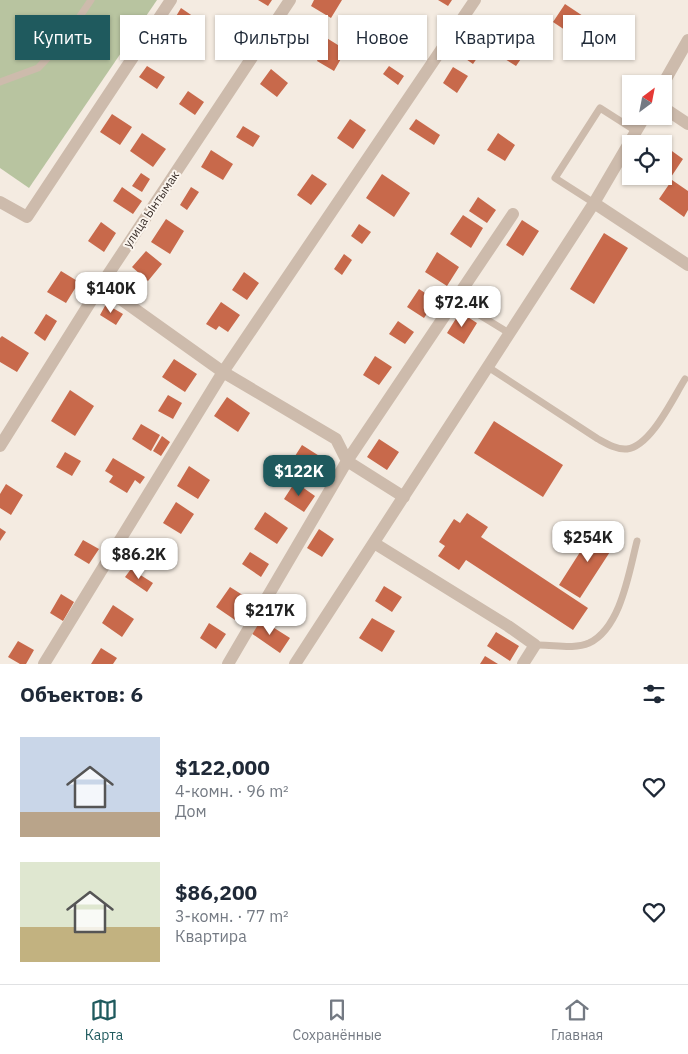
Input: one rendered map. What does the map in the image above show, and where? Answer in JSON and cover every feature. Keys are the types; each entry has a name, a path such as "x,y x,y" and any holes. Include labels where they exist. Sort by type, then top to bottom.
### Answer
{"street":[{"path":"0,202 27,217 170,0"},
{"name":"улица Ынтымак","path":"0,446 101,285 290,0"},
{"path":"44,664 223,372 475,0"},
{"path":"668,75 688,40"},
{"path":"672,113 688,124"},
{"path":"295,664 594,203 640,125"},
{"path":"594,203 688,265"},
{"path":"228,664 347,461 513,214"},
{"path":"101,285 223,372 336,439 347,461 404,497"},
{"path":"374,544 508,626 535,645 523,664"}],"lane":[{"path":"0,82 38,68 61,44 91,0"},
{"path":"594,203 555,178 600,108 636,131"},
{"path":"455,300 510,333"},
{"path":"488,367 598,440 612,447 627,449 640,444 652,433 685,379"},
{"path":"535,645 564,646 588,643 604,633 621,601 637,541"}],"green space":[{"path":"0,0 157,0 147,15 120,15 120,54 29,188 0,168"}],"building":[{"path":"258,0 272,0 268,6"},
{"path":"314,0 342,0 331,18 311,6"},
{"path":"438,0 452,0 448,6"},
{"path":"565,4 582,15 563,15 563,29 553,22"},
{"path":"181,8 191,15 177,15"},
{"path":"328,39 338,45 338,60 340,60 334,71 317,61 328,60"},
{"path":"467,60 476,60 473,64"},
{"path":"507,60 520,60 516,66"},
{"path":"147,66 165,77 157,89 139,77"},
{"path":"389,66 404,76 398,85 383,74"},
{"path":"453,67 468,76 457,93 443,83"},
{"path":"271,69 288,83 277,97 260,84"},
{"path":"188,91 204,102 195,115 179,104"},
{"path":"112,114 132,127 120,145 100,132"},
{"path":"350,119 366,130 353,149 337,138"},
{"path":"416,119 440,135 434,145 409,129"},
{"path":"243,126 260,136 253,147 236,137"},
{"path":"142,133 166,149 153,167 130,151"},
{"path":"498,133 515,145 505,161 487,150"},
{"path":"211,150 233,164 223,180 201,167"},
{"path":"672,151 683,159 672,176"},
{"path":"141,173 150,179 142,192 132,186"},
{"path":"312,174 327,184 311,205 297,195"},
{"path":"382,174 410,193 394,217 366,198"},
{"path":"672,180 688,191 688,210 684,217 659,199 669,185 672,185"},
{"path":"122,187 142,201 133,214 113,201"},
{"path":"191,187 199,192 187,210 180,205"},
{"path":"478,197 496,210 487,223 469,211"},
{"path":"463,215 483,228 471,248 450,234"},
{"path":"166,219 184,231 170,254 151,242"},
{"path":"522,220 539,231 523,256 506,245"},
{"path":"101,222 116,233 104,252 88,241"},
{"path":"359,224 371,232 362,244 351,236"},
{"path":"604,233 628,248 594,304 570,289"},
{"path":"146,251 162,264 148,281 132,267"},
{"path":"437,252 459,267 447,286 425,272"},
{"path":"344,254 352,260 342,275 334,269"},
{"path":"61,271 79,282 66,303 47,292"},
{"path":"244,272 259,283 247,300 232,290"},
{"path":"419,289 436,300 424,318 407,307"},
{"path":"221,302 240,315 228,332 219,326 216,330 206,324"},
{"path":"106,304 123,314 116,325 100,315"},
{"path":"460,312 477,323 464,344 447,333"},
{"path":"46,314 57,321 45,341 34,333"},
{"path":"398,321 414,332 405,344 389,334"},
{"path":"2,336 29,353 17,372 0,362 0,338"},
{"path":"375,356 392,367 379,385 363,375"},
{"path":"174,359 197,374 185,392 162,377"},
{"path":"70,390 94,406 75,436 51,421"},
{"path":"168,395 182,403 173,419 158,411"},
{"path":"227,397 250,413 238,432 214,416"},
{"path":"494,421 563,465 543,497 474,453"},
{"path":"141,424 160,435 151,451 132,439"},
{"path":"162,436 170,442 161,456 153,451"},
{"path":"379,439 399,452 387,470 367,457"},
{"path":"302,445 332,464 319,483 290,464"},
{"path":"65,452 81,461 72,476 56,467"},
{"path":"113,458 145,477 140,484 135,480 127,493 109,482 113,476 105,471"},
{"path":"189,466 210,480 198,499 177,486"},
{"path":"295,482 315,496 304,512 284,499"},
{"path":"6,484 23,495 11,515 0,508 0,494"},
{"path":"176,502 194,514 181,534 163,523"},
{"path":"265,512 288,528 277,544 254,529"},
{"path":"467,513 488,527 481,537 588,608 573,630 466,560 459,570 438,556 445,546 439,542 454,519 460,523"},
{"path":"596,527 617,541 580,598 559,585"},
{"path":"0,528 6,532 0,541"},
{"path":"319,529 334,539 322,557 307,548"},
{"path":"154,538 171,549 160,564 143,553"},
{"path":"83,540 99,549 89,564 74,555"},
{"path":"250,552 269,564 261,577 242,564"},
{"path":"131,569 153,583 147,592 125,577"},
{"path":"384,586 402,597 392,612 375,601"},
{"path":"230,587 249,599 235,620 216,607"},
{"path":"61,594 74,602 63,621 50,613"},
{"path":"113,605 134,619 122,637 102,623"},
{"path":"372,618 395,631 382,652 359,638"},
{"path":"260,619 290,638 280,653 251,633"},
{"path":"209,623 226,634 216,649 200,638"},
{"path":"496,632 519,646 510,661 487,646"},
{"path":"18,641 34,650 26,664 20,664 8,657"},
{"path":"101,648 117,658 113,664 91,664"},
{"path":"485,656 498,664 480,664"}]}
